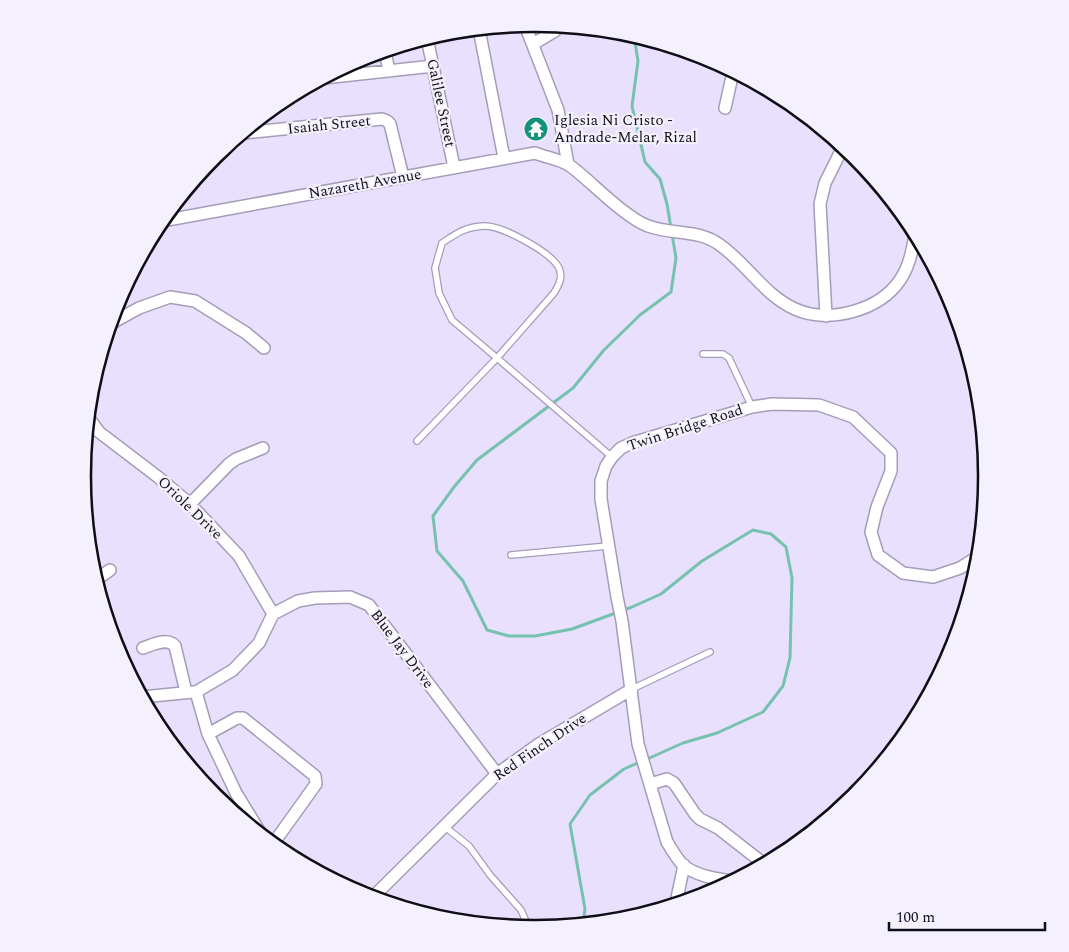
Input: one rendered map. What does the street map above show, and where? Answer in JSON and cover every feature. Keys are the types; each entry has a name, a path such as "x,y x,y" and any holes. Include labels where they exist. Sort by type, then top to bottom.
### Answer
{"street":[{"path":"528,32 558,110 568,164 630,216 646,226 663,231 701,234 720,244 768,291 795,309 826,316 852,312 882,298 900,280 913,252 914,246"},
{"path":"533,44 552,33"},
{"path":"480,36 504,158"},
{"name":"Galilee Street","path":"429,46 454,167"},
{"path":"386,58 389,71"},
{"path":"352,72 389,71 433,66"},
{"path":"725,108 732,78"},
{"name":"Isaiah Street","path":"261,128 387,121 390,124 403,177"},
{"name":"Nazareth Avenue","path":"176,216 504,158 535,154 568,164"},
{"path":"826,316 820,204 825,183 839,154"},
{"path":"120,318 139,308 170,297 195,301 246,333 264,348"},
{"name":"Twin Bridge Road","path":"684,865 668,842 638,744 622,622 601,500 601,482 606,466 612,457 621,448 632,443 752,407 772,404 819,405 853,418 891,453 891,471 877,507 871,532 878,555 903,573 933,577 960,568 969,562"},
{"name":"Oriole Drive","path":"94,425 99,432 190,504 239,556 273,614"},
{"path":"190,504 229,464 236,459 263,448"},
{"path":"103,575 110,570"},
{"name":"Blue Jay Drive","path":"273,614 298,601 315,598 350,597 369,605 497,774"},
{"path":"149,696 191,692 233,670 259,643 273,614"},
{"path":"143,648 167,641 172,642 175,646 208,734 236,794 249,815"},
{"name":"Red Finch Drive","path":"379,891 497,774 539,744 632,689"},
{"path":"208,734 237,718 243,718 315,776 316,784 278,837"},
{"path":"649,782 667,779 674,783 700,819 718,828 758,859"},
{"path":"678,896 684,865 701,874 722,878"}],"lane":[{"path":"417,442 497,358 554,293 561,282 559,268 548,256 511,233 486,226 461,230 442,243 436,268 439,293 452,320 497,358 544,398 612,457"},
{"path":"703,354 723,354 729,358 752,407"},
{"path":"511,555 608,546"},
{"name":"Red Finch Drive","path":"632,689 710,652"},
{"path":"444,826 469,846 490,875 521,910 525,920"}],"waterway":[{"path":"635,45 638,61 632,106 645,162 660,179 667,204 676,258 671,292 640,315 604,350 573,388 477,460 433,516 437,551 463,581 487,630 509,636 535,636 572,629 632,607 661,594 702,561 753,530 771,534 786,547 792,578 790,658 783,686 763,712 717,733 683,743 645,760"},
{"path":"584,917 585,909 570,824 590,795 624,769 640,762"}],"place":[{"name":"Iglesia Ni Cristo - Andrade-Melar, Rizal","path":"536,129"}]}
